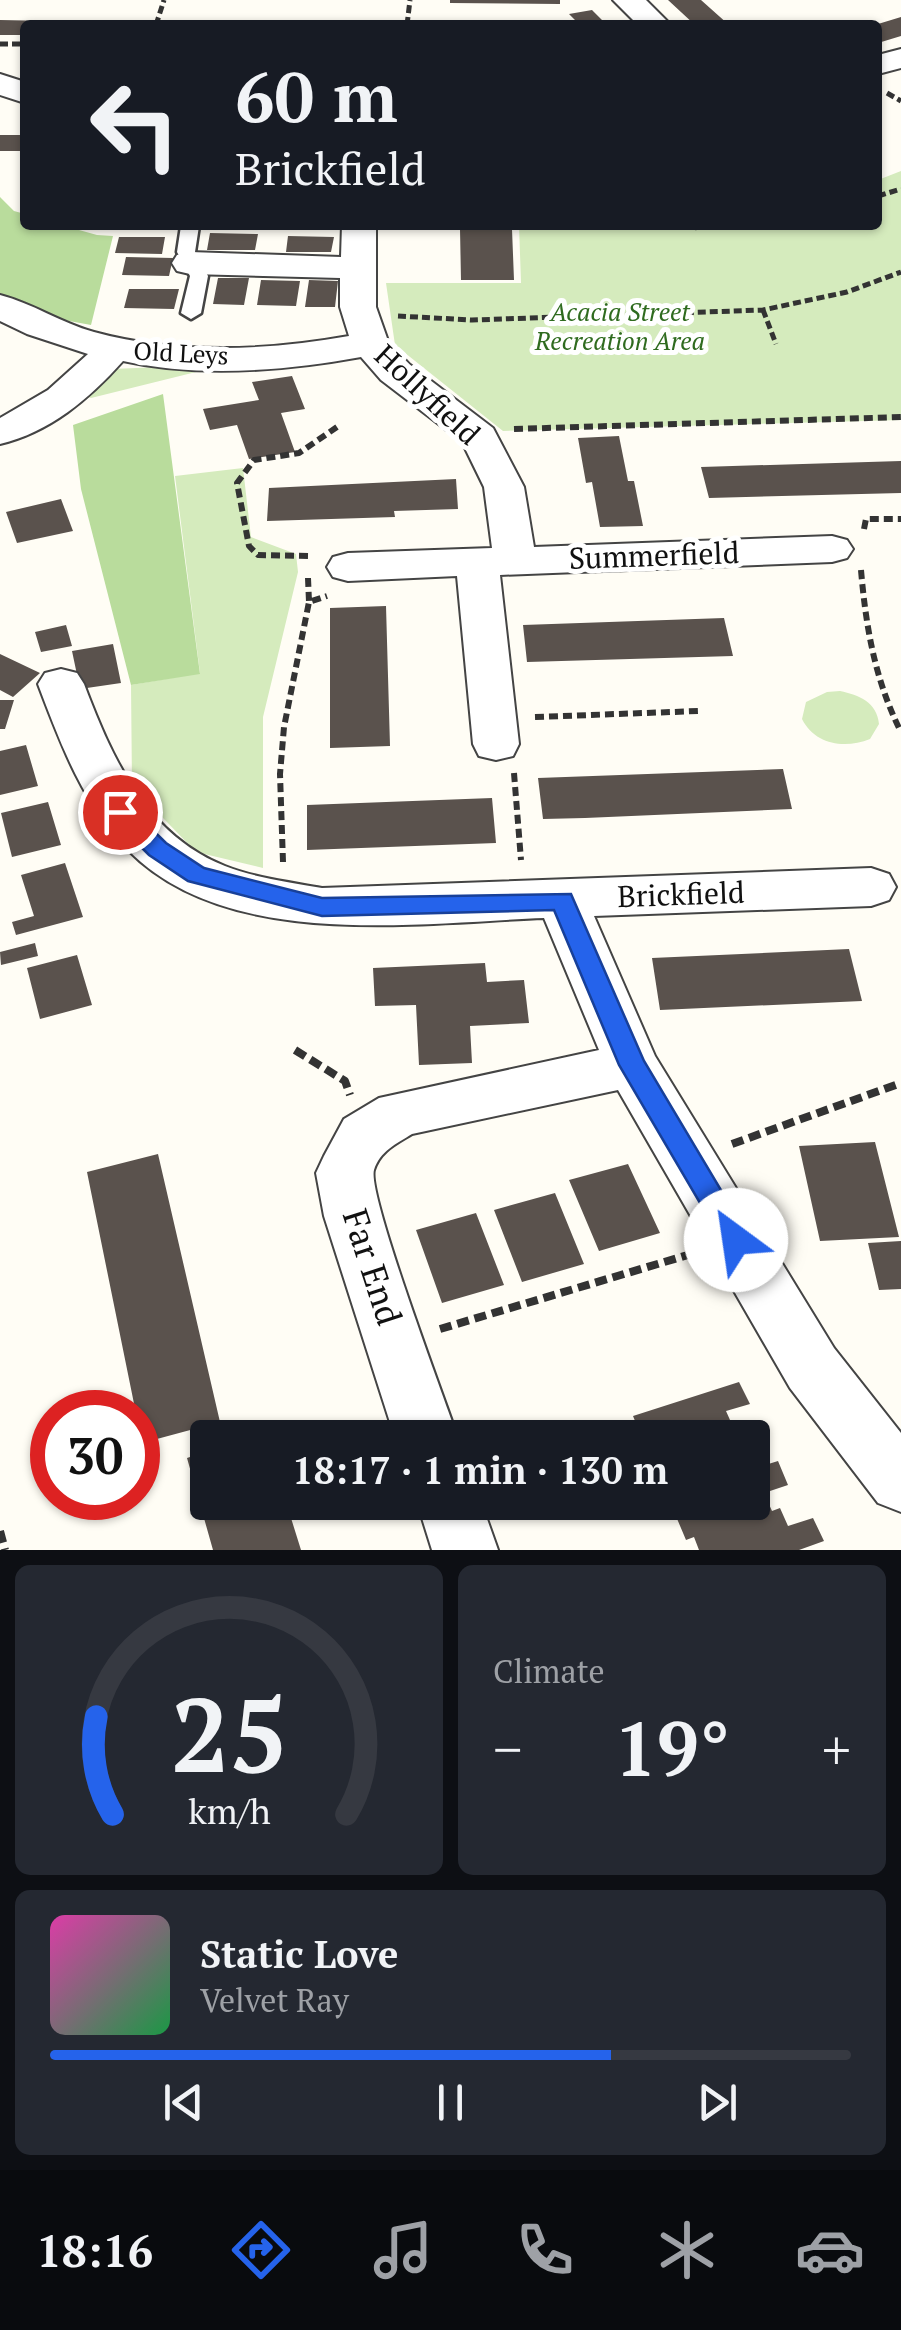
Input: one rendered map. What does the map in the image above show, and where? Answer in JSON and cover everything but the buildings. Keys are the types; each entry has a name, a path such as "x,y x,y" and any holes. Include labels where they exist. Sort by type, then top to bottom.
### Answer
{"street":[{"path":"628,0 650,20"},
{"name":"Hollyfield","path":"359,230 358,268 365,332 395,372 479,436 504,487 496,562"},
{"path":"190,264 358,268"},
{"name":"Old Leys","path":"0,306 24,321 113,349 175,356 321,352 365,332"},
{"path":"0,432 55,405 113,349"},
{"name":"Summerfield","path":"342,580 496,562 852,550"},
{"path":"495,731 496,562"},
{"name":"Brickfield","path":"60,684 87,754 120,812 158,849 196,875 284,898 322,907 871,887"},
{"path":"544,900 632,1065 812,1368 901,1482"},
{"path":"364,1135 399,1114 632,1065"},
{"name":"Far End","path":"364,1135 344,1173 352,1216 421,1420"},
{"path":"455,1520 465,1550"}],"lane":[{"path":"189,230 186,252 199,276 191,314"}],"path":[{"path":"365,332 404,315 472,320 763,310 847,292 901,272"},
{"path":"763,310 776,344"},
{"path":"479,436 501,429 901,417"},
{"path":"284,898 280,774 293,666 308,602 308,553 258,555 248,546 237,482 254,460 299,453 340,425"},
{"path":"901,518 866,519 852,550 881,696 901,732"},
{"path":"308,602 342,580"},
{"path":"495,731 699,712"},
{"path":"495,731 512,748 544,900"},
{"path":"294,1050 345,1081 364,1135"},
{"path":"688,1159 901,1082"},
{"path":"396,1342 736,1240"},
{"path":"0,1531 6,1550"}],"green space":[{"name":"Acacia Street Recreation Area","path":"901,171 901,420 503,431 395,345 386,283 521,283 519,230 882,230 882,178"},
{"path":"0,197 20,213 20,230 79,230 113,236 91,325 42,316 0,293"},
{"path":"161,367 196,372 91,398 81,395 112,369"},
{"path":"163,394 200,674 131,685 81,489 73,425"},
{"path":"243,468 251,537 296,554 298,572 263,717 263,868 196,852 132,786 131,685 200,673 175,476"},
{"path":"827,692 860,697 875,710 879,724 870,739 851,744 832,742 815,734 802,719 806,702"}],"route":[{"path":"120,812 158,849 196,875 322,907 562,900 632,1065 736,1240"}]}
